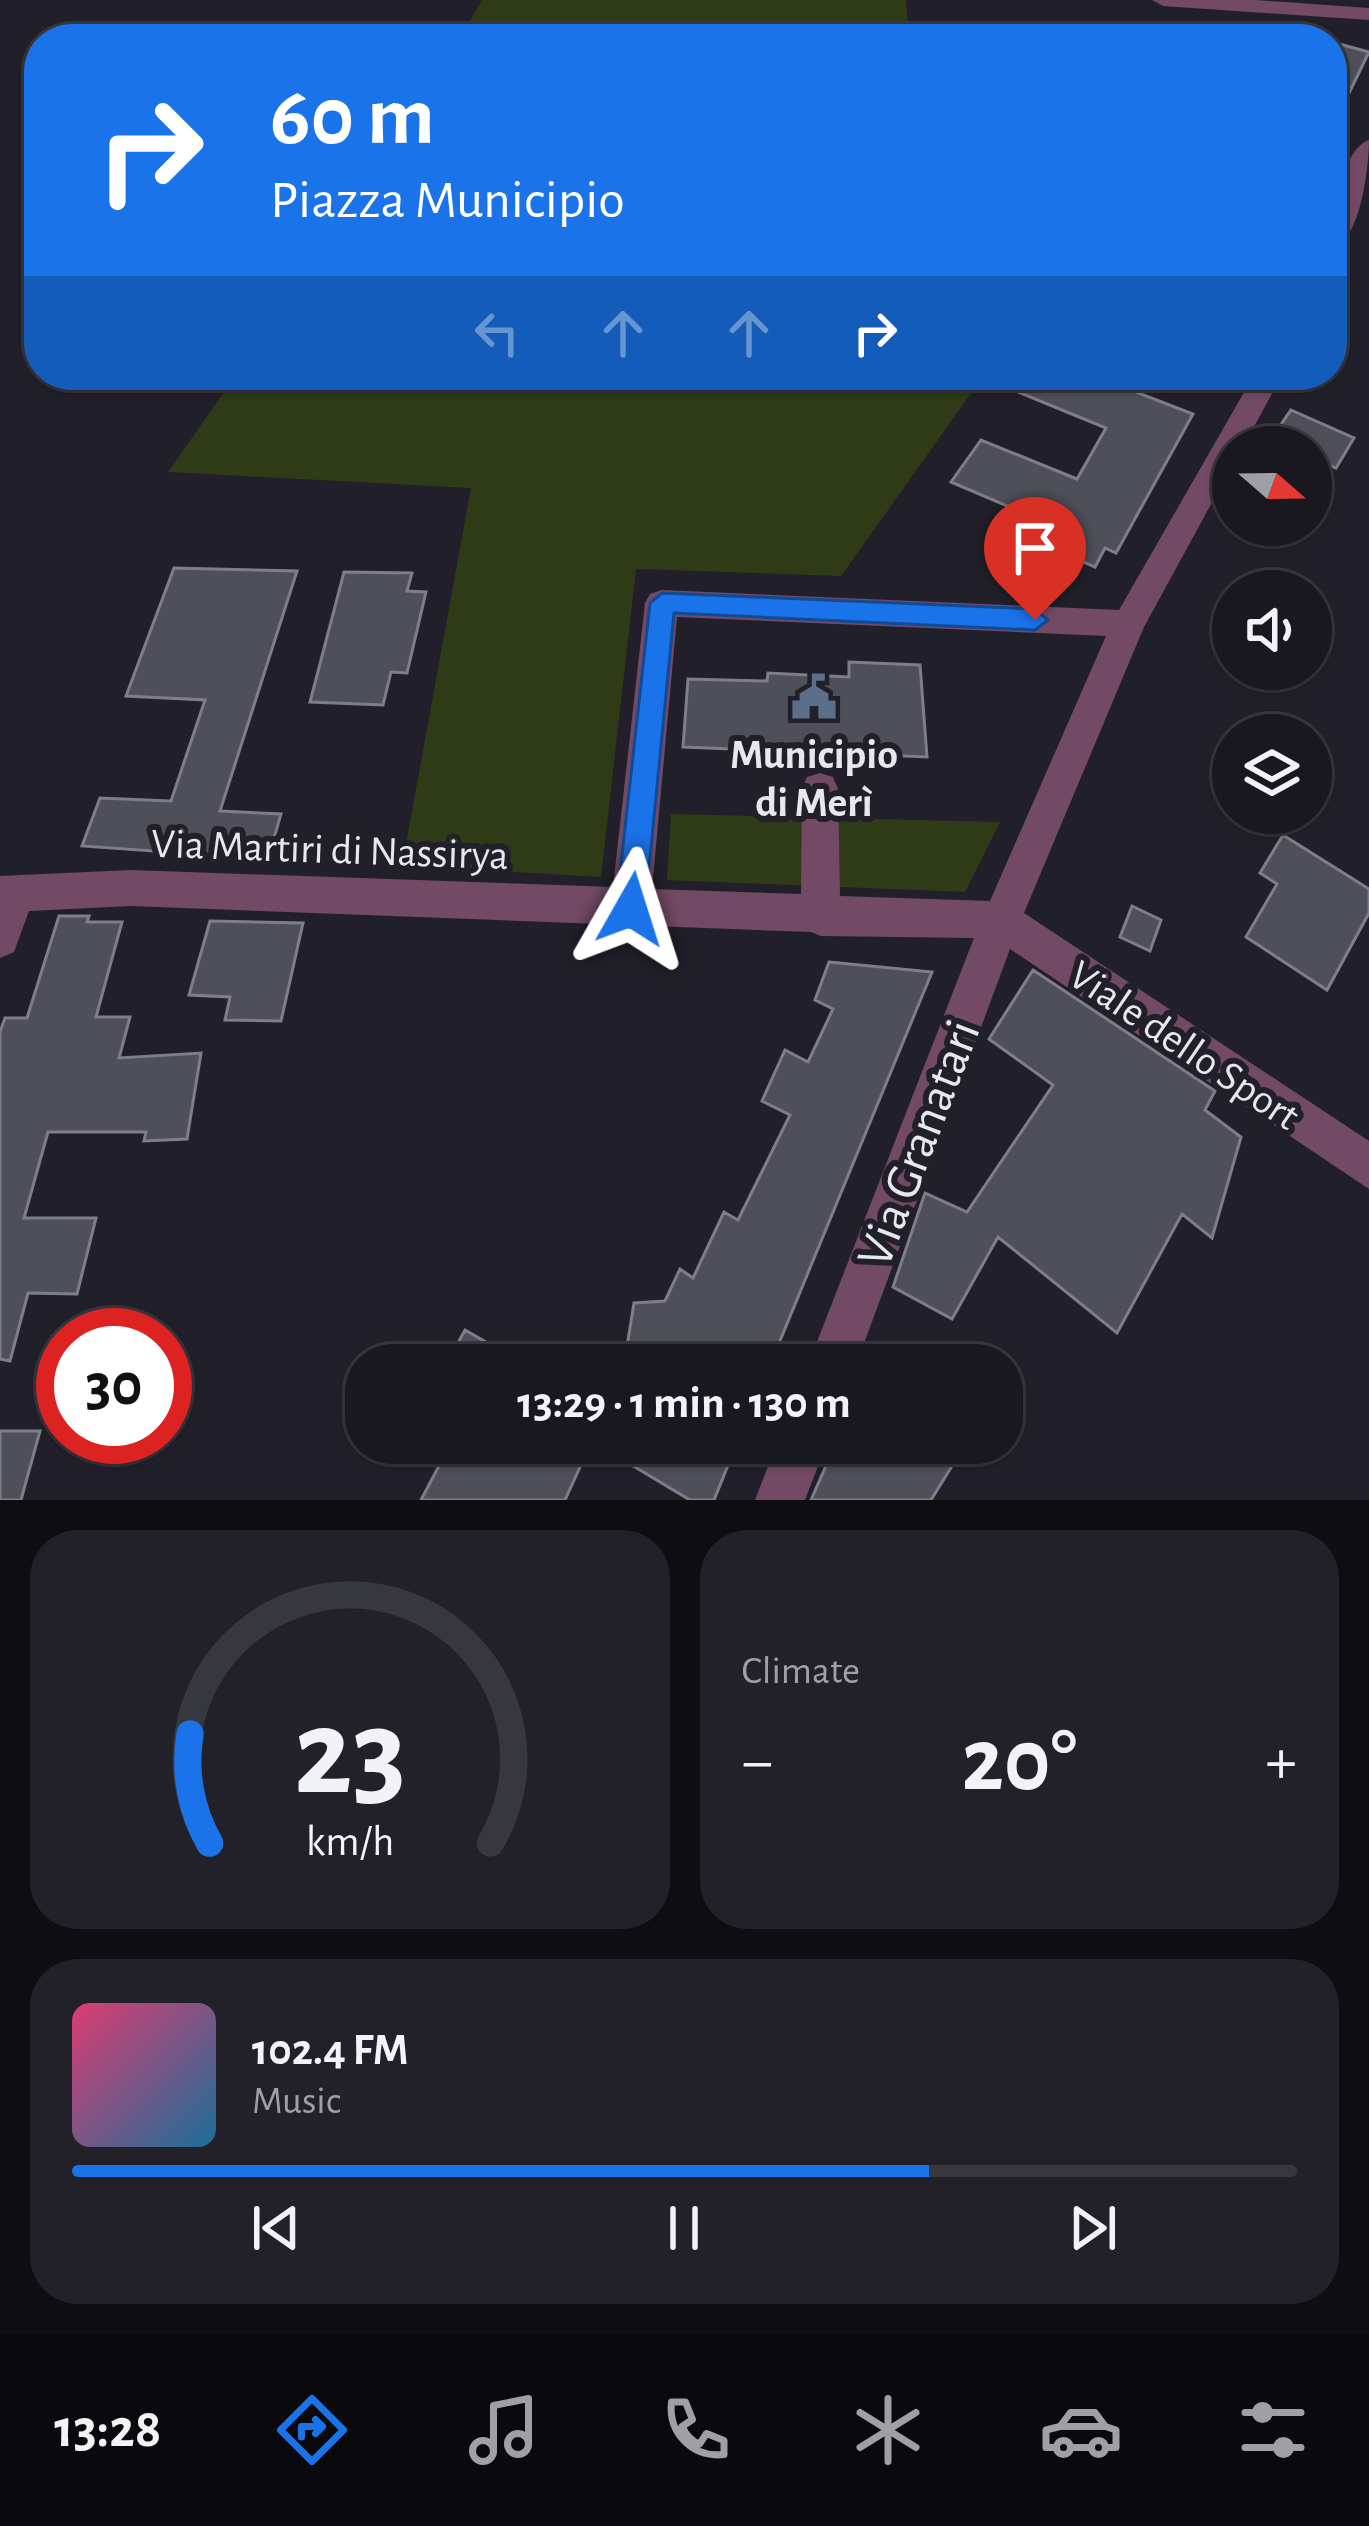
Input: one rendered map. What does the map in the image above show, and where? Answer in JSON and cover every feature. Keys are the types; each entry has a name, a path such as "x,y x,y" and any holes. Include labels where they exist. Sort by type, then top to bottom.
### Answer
{"street":[{"path":"1163,0 1369,14"},
{"path":"1347,203 1369,147"},
{"name":"Via Granatari","path":"840,1344 1001,920 1128,624 1260,390"},
{"path":"631,909 662,603 1128,624"},
{"path":"820,789 820,917"},
{"name":"Via Martiri di Nassirya","path":"8,895 131,888 820,917 1001,920"},
{"path":"0,940 8,895"},
{"name":"Viale dello Sport","path":"1001,920 1369,1168"},
{"path":"780,1500 794,1464"}],"green space":[{"path":"482,0 906,0 908,24 468,24"},
{"path":"225,390 973,390 841,576 636,569 601,877 402,866 471,488 168,472"},
{"path":"671,814 1000,822 965,892 667,880"}],"building":[{"path":"1347,46 1369,52 1347,97"},
{"path":"1014,390 1131,390 1193,414 1116,553 1105,548 1095,567 1055,550 1066,531 951,482 981,440 1077,479 1106,428"},
{"path":"1291,410 1327,426 1280,426"},
{"path":"1332,428 1354,438 1336,468 1332,466"},
{"path":"174,568 297,571 220,811 281,814 268,859 82,846 100,798 171,801 205,700 126,696"},
{"path":"344,572 412,573 407,591 426,592 407,673 391,672 383,705 310,702"},
{"name":"Municipio di Merì","path":"849,662 920,665 927,757 683,747 688,679 767,681 768,673 849,677"},
{"path":"1283,835 1369,889 1369,913 1327,990 1246,937 1277,884 1260,873"},
{"path":"1132,906 1161,920 1150,951 1120,937"},
{"path":"59,916 122,922 96,1017 130,1017 119,1058 201,1053 187,1139 144,1141 146,1132 48,1132 24,1218 96,1218 77,1294 28,1293 10,1361 0,1359 0,1032 5,1018 27,1018"},
{"path":"210,921 303,923 281,1021 225,1020 230,997 189,995"},
{"path":"829,962 932,972 779,1344 627,1344 634,1303 665,1301 680,1269 693,1278 724,1212 738,1220 790,1115 762,1101 785,1050 808,1062 833,1009 815,1000"},
{"path":"1033,970 1215,1091 1205,1110 1241,1137 1212,1238 1182,1214 1117,1333 998,1237 952,1319 893,1287 925,1193 967,1212 1053,1085 989,1039"},
{"path":"465,1330 489,1344 457,1344"},
{"path":"0,1431 36,1431 21,1500 0,1500"},
{"path":"440,1464 581,1464 565,1500 421,1500"},
{"path":"630,1464 729,1464 714,1500 690,1500"},
{"path":"827,1464 953,1464 931,1500 811,1500"}],"place":[{"name":"Municipio di Merì","path":"814,697"}],"route":[{"path":"631,909 662,603 1035,620"}]}
